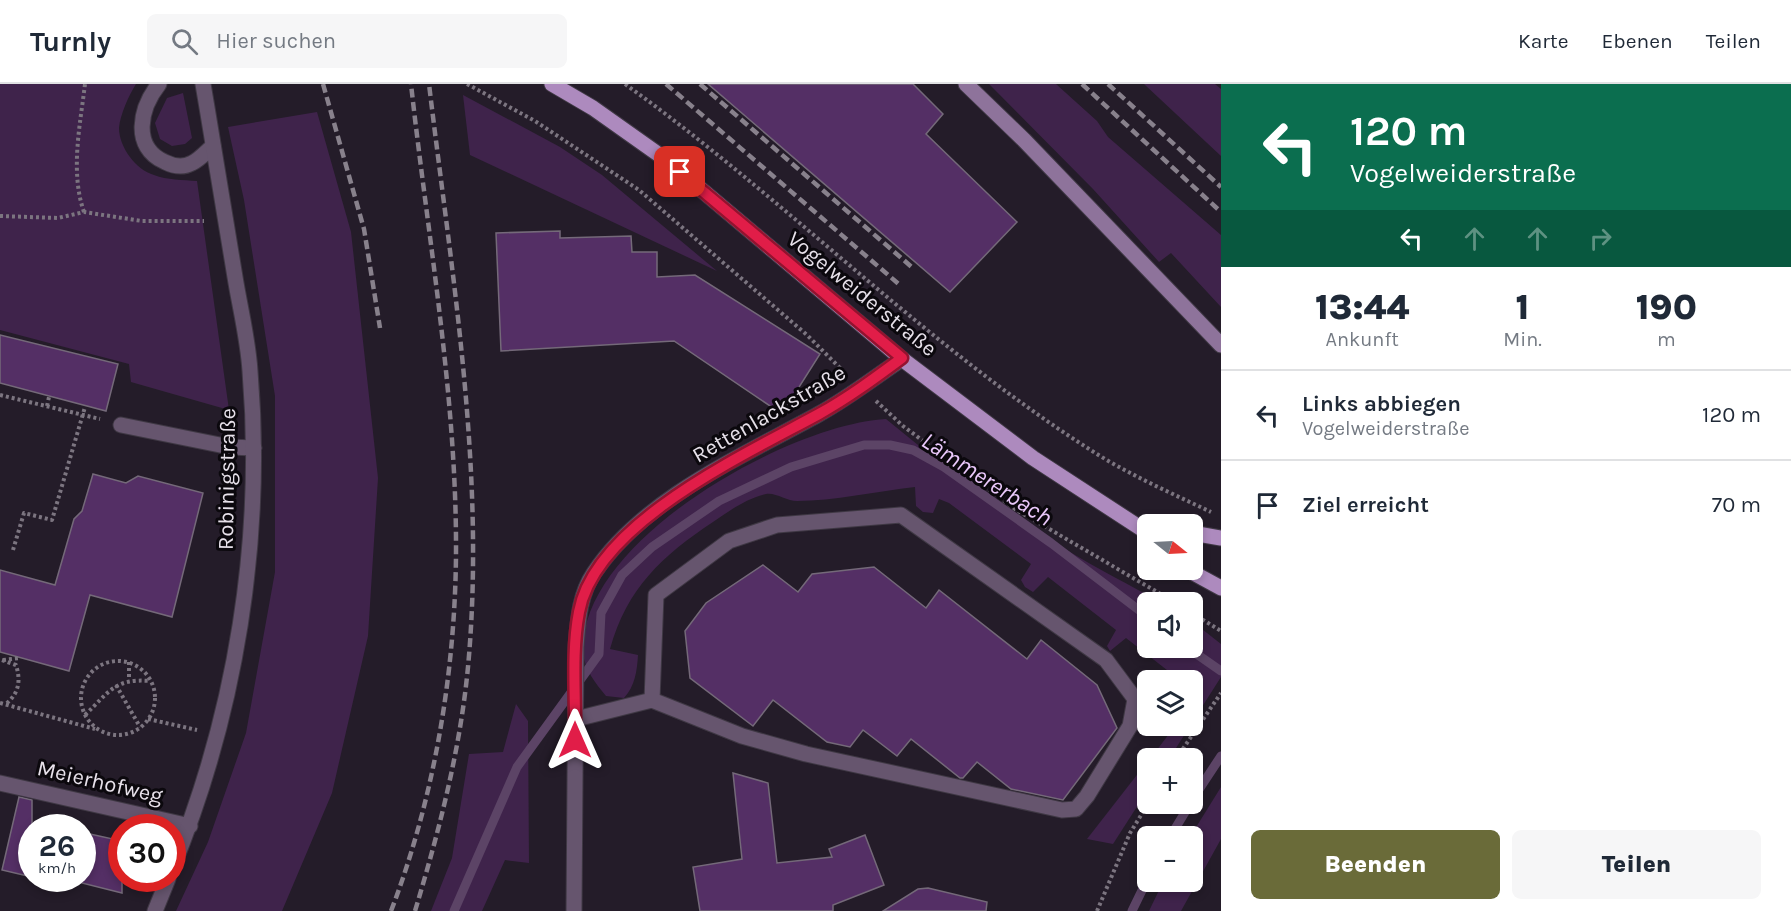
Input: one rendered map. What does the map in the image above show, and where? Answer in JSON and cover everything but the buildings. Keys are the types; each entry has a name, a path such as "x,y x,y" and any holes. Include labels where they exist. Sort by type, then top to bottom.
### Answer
{"main road":[{"name":"Vogelweiderstraße","path":"552,84 593,108 665,159 902,358 1033,458 1137,524"},
{"path":"966,84 1024,140 1221,345"},
{"path":"1203,535 1221,538"},
{"path":"1203,580 1218,590"}],"street":[{"path":"159,84 144,109 142,128 145,146 154,157 180,166 192,163 213,146"},
{"name":"Robinigstraße","path":"186,836 219,734 237,656 247,576 254,448 250,369 203,84"},
{"name":"Rettenlackstraße","path":"574,911 576,647 579,611 593,574 622,541 672,496 861,387 902,358"},
{"path":"121,425 230,447 254,448"},
{"path":"576,719 652,700 742,736 806,754 1062,810 1076,809 1087,796 1130,726 1135,699 1106,660 901,515 777,525 729,541 720,547 656,595 652,700"},
{"name":"Meierhofweg","path":"0,783 190,826"},
{"path":"155,911 163,892"}],"path":[{"path":"84,212 76,192 78,146 85,84"},
{"path":"467,84 493,96 639,190 807,335 903,426 1015,509 1157,592"},
{"path":"625,84 680,124 904,311 1019,401 1087,448 1214,514"},
{"path":"0,216 58,218 84,212 142,221 211,221"},
{"path":"0,394 121,425"},
{"path":"47,406 49,397"},
{"path":"13,550 24,513 52,520 85,406"},
{"path":"1203,620 1221,631"},
{"path":"1,660 20,658"},
{"path":"1,660 16,665 20,684 13,698 6,705"},
{"path":"0,703 120,735 140,727 148,719 155,700 151,681 146,673 129,662 105,663 86,679 81,696 85,715 98,729"},
{"path":"129,662 129,679"},
{"path":"85,715 116,685 129,679 151,681"},
{"path":"116,685 140,727"},
{"path":"1184,748 1221,693"},
{"path":"148,719 203,731"},
{"path":"1097,911 1130,833 1142,814"}],"shaded area":[{"path":"0,84 136,84 125,105 119,128 125,150 135,163 147,172 175,180 197,181 229,410 131,382 129,364 0,330"},
{"path":"989,84 1056,84 1097,121 1108,137 1221,235 1221,307 1171,253 1159,262 1093,189"},
{"path":"1144,84 1215,84 1221,89 1221,156"},
{"path":"183,93 192,138 185,144 172,146 160,139 155,123 167,98"},
{"path":"463,95 560,147 602,175 717,271 470,155"},
{"path":"317,112 351,232 378,478 368,636 332,793 282,911 176,911 208,842 246,733 275,572 275,396 244,200 228,127"},
{"path":"886,419 951,471 1018,519 1077,556 1142,592 1137,592 1137,647 1126,638 1110,651 1107,646 1116,630 1048,577 1033,592 1025,587 1021,580 1031,564 949,503 939,499 933,513 923,512 916,506 915,487 811,501 793,501 766,494 745,502 725,514 678,548 649,575 626,608 610,649 638,655 635,678 624,698 606,696 591,676 583,652 591,610 615,569 652,530 697,495 747,465 798,442 845,426"},
{"path":"1203,630 1221,644 1221,677 1203,705 1203,670 1167,670 1152,658 1203,658"},
{"path":"516,704 528,721 529,863 505,860 482,911 431,911 452,858 469,754 503,752"},
{"path":"1167,736 1184,736 1176,748 1158,748"},
{"path":"1137,775 1137,807 1113,844 1087,839"},
{"path":"1221,787 1221,839 1203,871 1203,826 1197,826"},
{"path":"1158,892 1192,892 1181,911 1149,911"}],"waterway":[{"name":"Lämmererbach","path":"454,911 517,767 599,654 601,613 622,575 652,547 719,501 791,467 864,445 890,445 913,450 944,467 1051,543 1137,609"},
{"name":"Lämmererbach","path":"1202,658 1221,671"},
{"path":"1203,783 1221,756"},
{"path":"1177,826 1184,814"},
{"path":"1132,911 1141,892"}],"railway":[{"path":"323,84 364,229 380,328"},
{"path":"391,911 419,825 430,781 446,690 455,600 455,496 447,378 411,84"},
{"path":"415,911 440,821 460,729 468,667 472,594 473,521 464,375 429,84"},
{"path":"666,84 901,286"},
{"path":"700,84 914,269"},
{"path":"1082,84 1221,212"},
{"path":"1108,84 1221,187"}],"route":[{"path":"575,740 576,647 579,611 593,574 622,541 672,496 740,455 821,413 902,358 680,172"}]}
